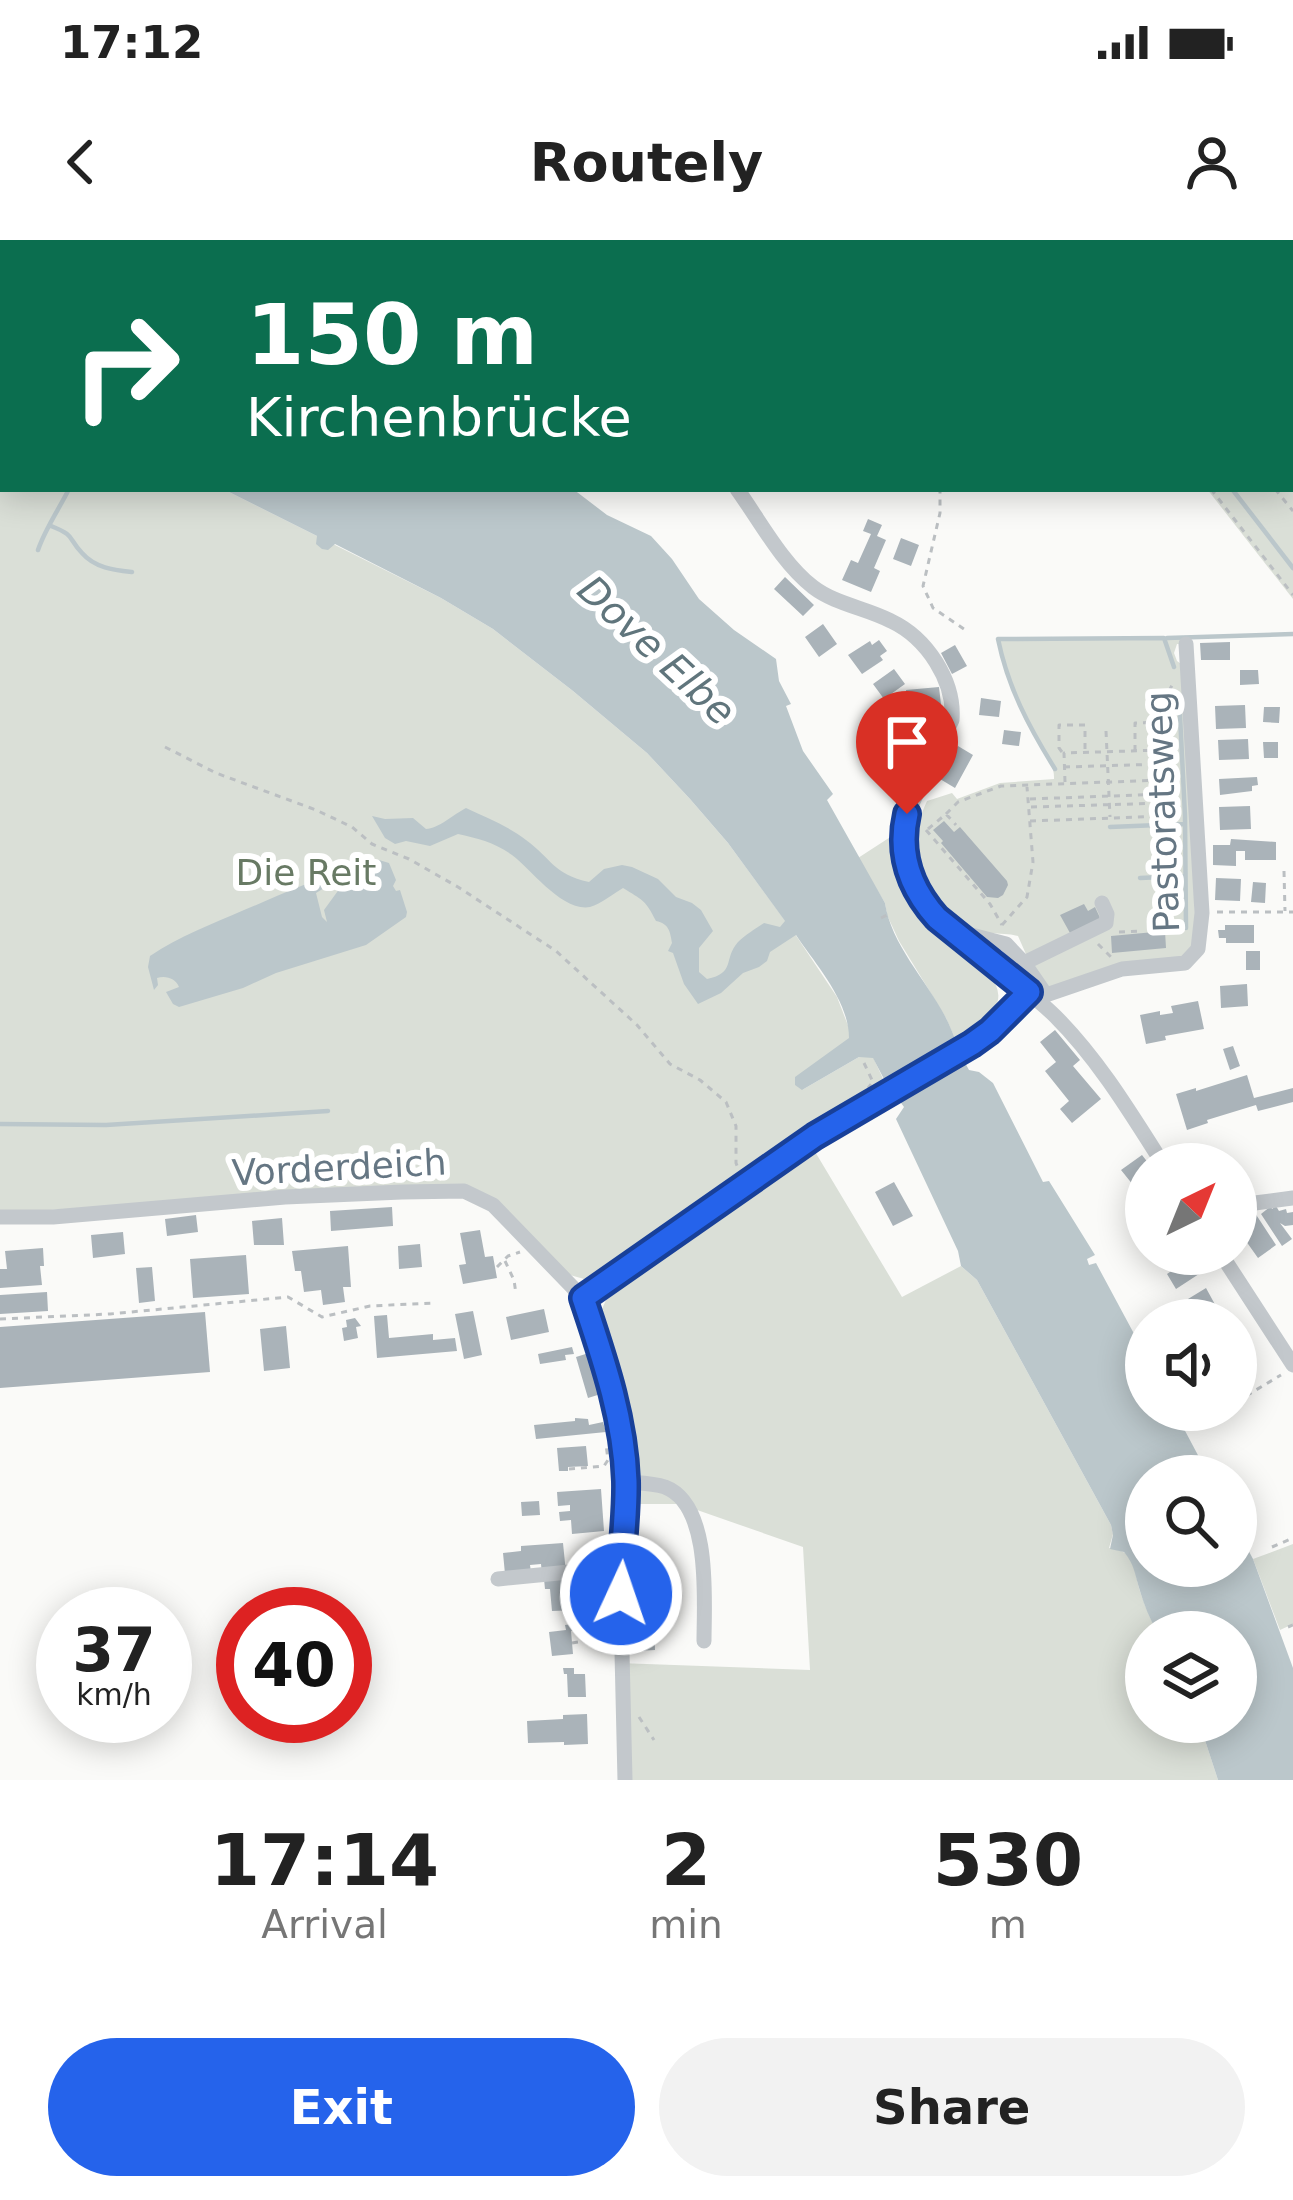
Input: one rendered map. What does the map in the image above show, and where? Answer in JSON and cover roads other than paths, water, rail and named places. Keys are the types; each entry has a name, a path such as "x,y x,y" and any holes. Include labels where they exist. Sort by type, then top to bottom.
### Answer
{"street":[{"path":"739,492 811,586 902,627 946,679 952,720 903,830 904,857 914,885 926,907 951,930 1038,996 1091,1057 1149,1143"},
{"name":"Pastoratsweg","path":"1038,996 1122,969 1185,963 1198,949 1202,913 1186,644"},
{"path":"1024,963 1106,923 1102,903"},
{"path":"951,930 1006,944 1024,963 1038,996"},
{"path":"583,1298 743,1184 870,1102 972,1044 1038,996"},
{"name":"Vorderdeich","path":"0,1217 53,1217 285,1197 464,1191 494,1205 583,1298 620,1422 626,1482 620,1567 622,1779"},
{"path":"1257,1203 1293,1198"},
{"path":"1234,1275 1293,1366"},
{"path":"626,1482 667,1488 685,1503 697,1529 704,1566 704,1642"},
{"path":"499,1579 620,1567"}],"water":[{"name":"Dove Elbe","path":"229,492 577,492 607,515 651,536 699,599 776,659 779,681 791,704 786,706 803,751 833,794 827,800 885,903 902,947 945,1016 969,1070 993,1083 1043,1182 1049,1181 1095,1255 1087,1259 1089,1265 1096,1263 1125,1317 1125,1431 1185,1431 1198,1455 1125,1455 1125,1554 1110,1549 1111,1525 977,1280 961,1266 896,1119 904,1107 873,1058 859,1057 802,1090 795,1085 795,1077 849,1038 838,997 796,935 770,952 759,967 698,1004 668,951 672,943 668,929 623,888 594,906 579,907 493,844 458,834 430,846 406,841 395,844 385,838 372,816 413,818 426,829 466,808 519,835 577,879 589,882 604,869 622,865 658,879 676,897 701,910 713,931 699,948 699,972 707,979 726,969 734,948 747,934 764,923 780,927 785,921 728,843 647,753 493,629 335,544 328,550 316,544 317,536"},
{"path":"379,860 389,863 396,880 393,886 400,890 407,912 366,945 179,1007 166,992 179,987 173,979 157,978 154,990 148,967 150,956 161,949 297,888 352,871 316,893 327,922 324,910 340,888"},
{"path":"1257,1570 1293,1668 1293,1780 1218,1780 1206,1743 1257,1743 1257,1611 1147,1611 1138,1587 1257,1587"}],"waterway":[{"path":"38,550 67,492"},
{"path":"1234,492 1293,568"},
{"path":"51,526 68,535 93,562 132,572"},
{"path":"1167,638 1293,634"},
{"path":"1055,769 1020,707 998,639 1164,638 1174,667"},
{"path":"1179,695 1186,928"},
{"path":"1110,827 1183,824"},
{"path":"1140,878 1185,876"},
{"path":"0,1124 106,1125 328,1111"}],"park label":[{"name":"Die Reit","path":"306,872"}]}
